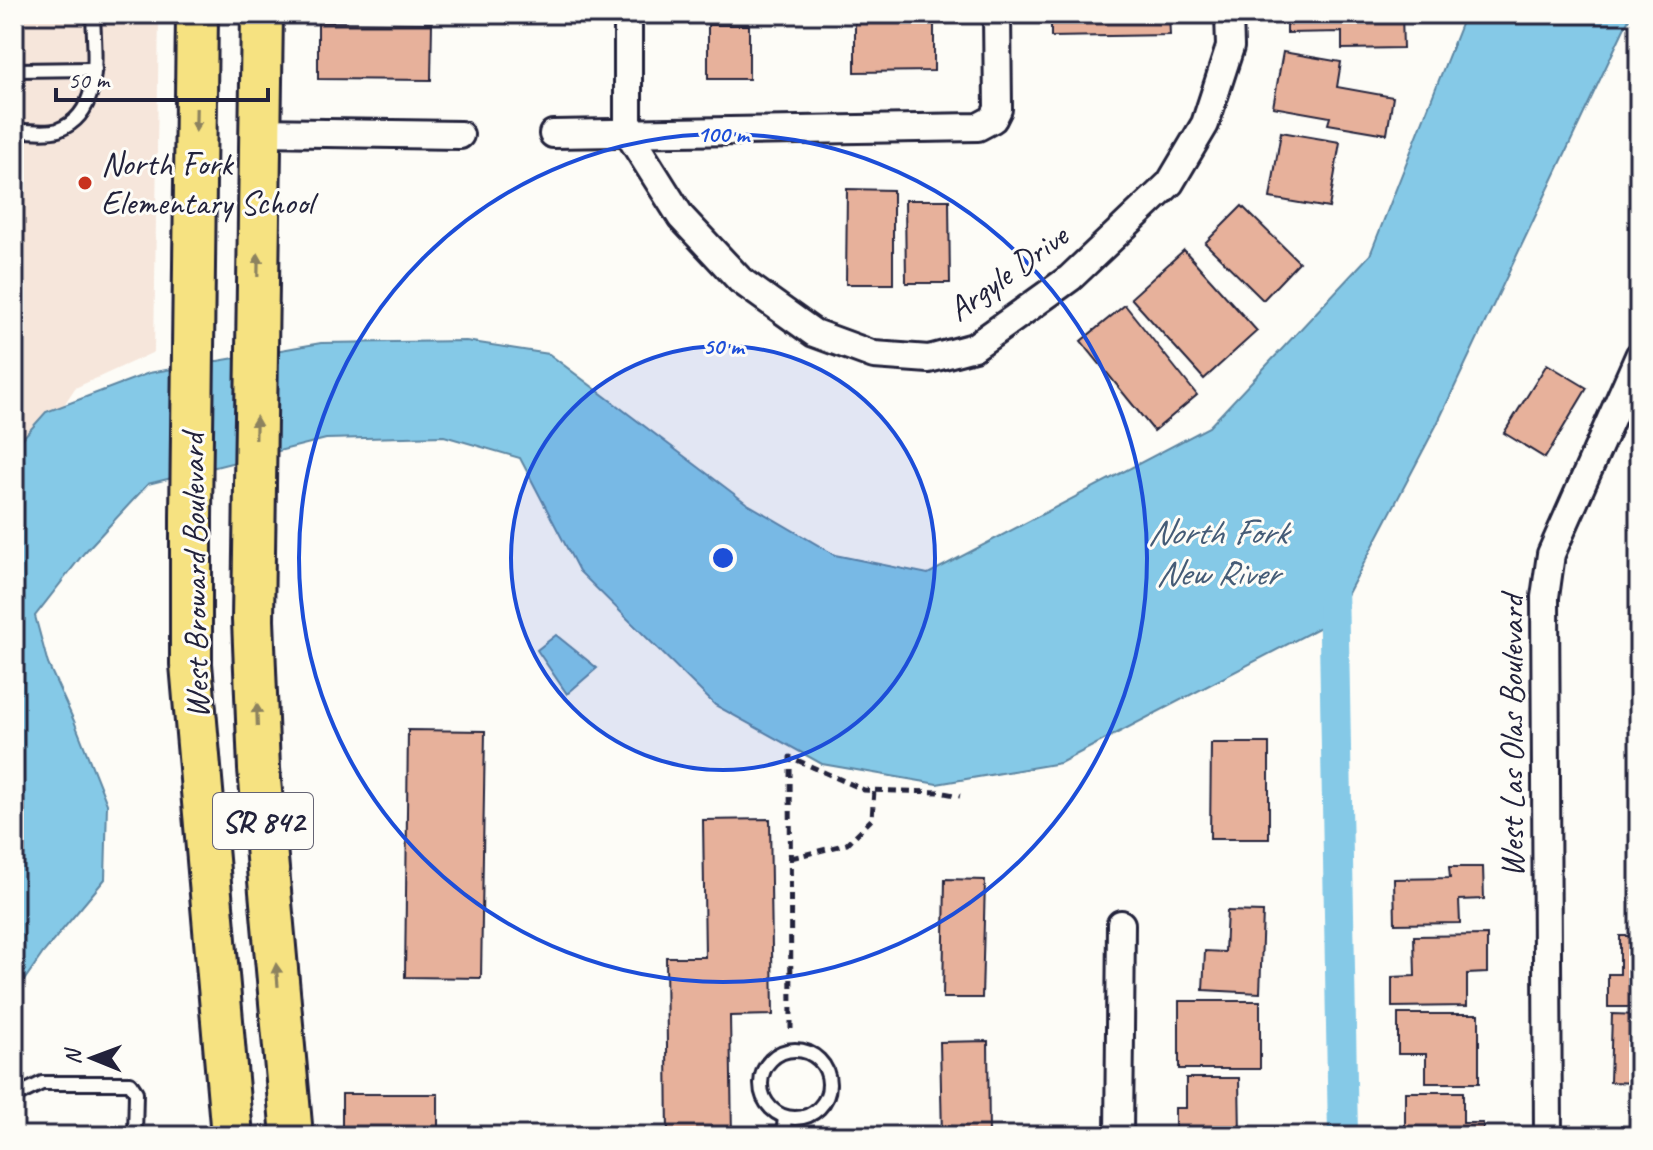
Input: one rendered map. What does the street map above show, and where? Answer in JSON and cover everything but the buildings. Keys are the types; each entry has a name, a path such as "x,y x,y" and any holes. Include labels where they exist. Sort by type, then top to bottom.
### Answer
{"main road":[{"name":"West Broward Boulevard","path":"197,14 191,664 232,1136"},
{"name":"West Broward Boulevard","path":"262,14 253,620 259,769 292,1136"},
{"path":"191,664 217,692 221,710 241,988 257,1007 280,1019"}],"street":[{"path":"628,14 628,133"},
{"path":"553,134 978,127 993,119 998,109 997,14"},
{"name":"Argyle Drive","path":"628,133 681,217 740,280 814,333 874,355 929,359 974,347 1070,278 1170,183 1205,124 1230,47 1229,14"},
{"path":"259,132 460,135"},
{"name":"West Las Olas Boulevard","path":"1548,1136 1545,597 1551,554 1639,356"},
{"path":"1119,1136 1121,924"}],"lane":[{"path":"14,131 56,130 80,116 95,80 93,14"},
{"path":"14,70 95,69"},
{"path":"789,1050 801,1051 821,1062 829,1082 828,1093 823,1103 807,1116 785,1117 767,1105 760,1083 763,1072 778,1054 789,1050"},
{"path":"14,1097 42,1083 130,1083 136,1092 135,1136"},
{"path":"783,1136 785,1117"}],"path":[{"path":"791,1029 790,757 864,790 939,792 960,796"},
{"path":"791,858 847,844 872,819 874,790"}],"shaded area":[{"name":"North Fork Elementary School","path":"14,14 159,14 154,352 75,388 14,482"}],"water":[{"name":"North Fork New River","path":"1465,14 1631,14 1437,424 1334,620 1060,763 937,784 822,764 715,705 579,571 520,458 444,436 326,439 148,484 84,553 35,616 48,664 107,804 105,879 43,953 14,995 14,448 46,412 149,373 321,343 466,341 549,354 746,503 835,555 928,574 1209,427 1370,255"},
{"path":"556,635 597,668 567,694 537,650"}],"waterway":[{"path":"1333,582 1343,1136"}],"place":[{"name":"North Fork Elementary School","path":"85,183"}]}
